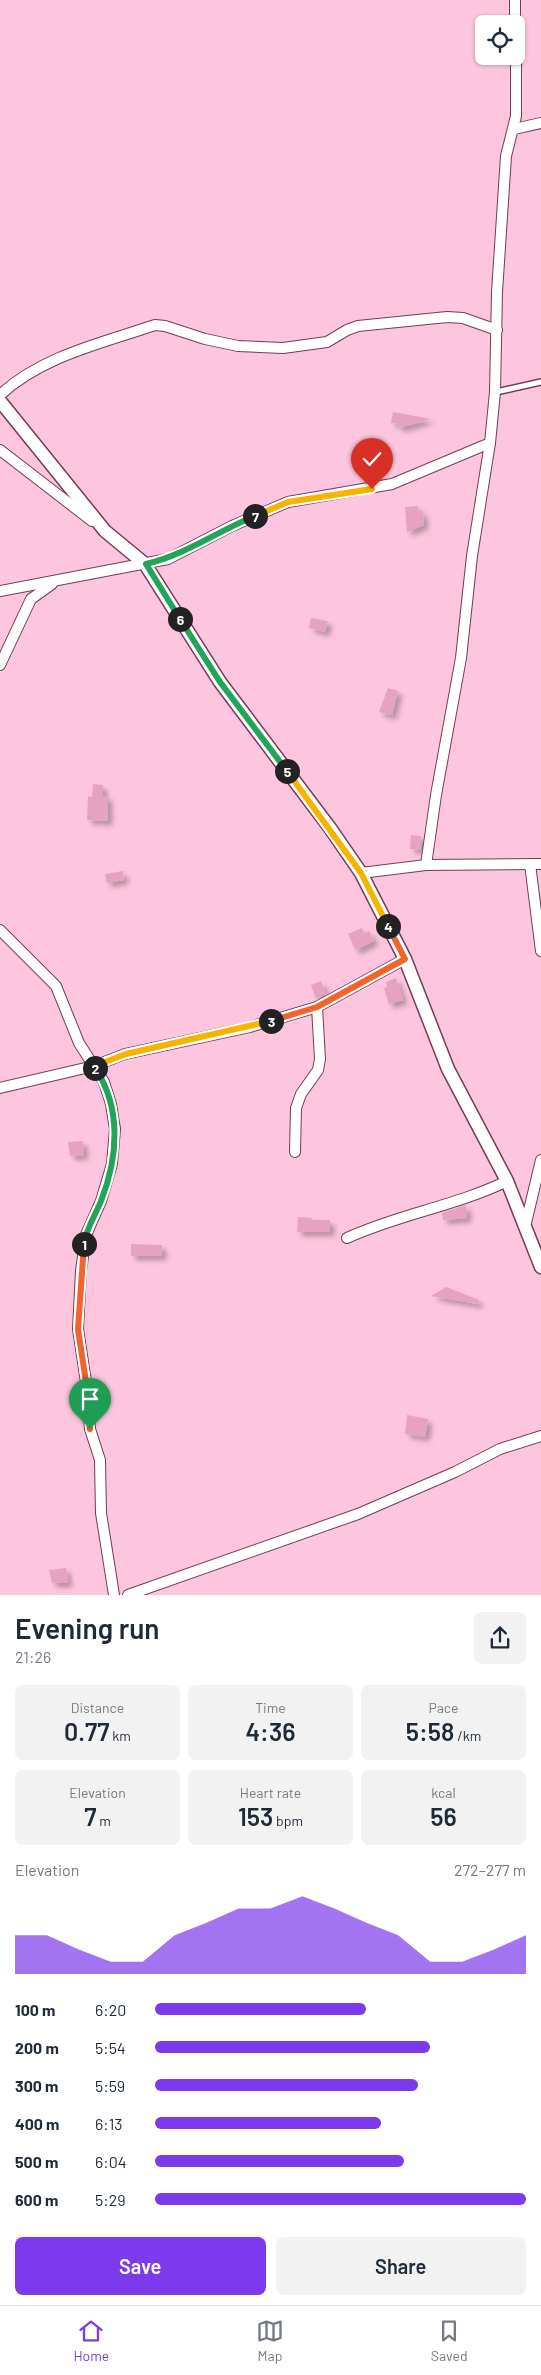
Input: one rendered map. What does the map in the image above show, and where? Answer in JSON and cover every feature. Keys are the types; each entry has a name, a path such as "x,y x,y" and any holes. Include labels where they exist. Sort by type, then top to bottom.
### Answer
{"street":[{"path":"514,0 515,15"},
{"path":"426,865 436,795 461,658 474,540 490,443 495,392 497,292 506,156 514,129 516,65"},
{"path":"514,129 541,122"},
{"path":"0,395 14,382 67,354 155,326 165,326 205,339 238,346 282,348 327,342 351,328 435,317 463,318 497,330"},
{"path":"0,401 105,531"},
{"path":"0,591 168,559 232,526 288,502 392,484 490,443"},
{"path":"0,450 146,564 220,682 330,828 361,873 405,959 448,1069 507,1180 541,1267"},
{"path":"0,665 31,600 54,582"},
{"path":"530,864 541,951"},
{"path":"361,873 426,865 541,864"},
{"path":"0,930 56,986 79,1043 109,1092 114,1129 112,1164 101,1201 86,1235 81,1271 78,1329 86,1382 90,1429 100,1460 101,1513 114,1595"},
{"path":"0,1088 94,1066 126,1054 250,1027 317,1007 405,959"},
{"path":"295,1152 296,1108 301,1094 318,1070 320,1059 317,1007"},
{"path":"525,1227 541,1160"},
{"path":"347,1238 402,1216 431,1210 480,1194 507,1180"},
{"path":"128,1595 358,1514 455,1472 500,1449 541,1436"}],"lane":[{"path":"495,392 541,382"}],"building":[{"path":"393,412 431,419 399,428 398,424 391,423"},
{"path":"418,506 419,513 423,512 424,525 407,532 405,507"},
{"path":"311,618 328,621 325,632 309,628"},
{"path":"388,688 398,691 392,715 379,712"},
{"path":"93,784 103,785 102,797 108,796 108,821 87,820 88,796 92,797"},
{"path":"411,835 421,836 420,850 410,849"},
{"path":"123,871 124,880 107,883 105,874"},
{"path":"362,928 364,933 369,931 374,941 356,950 348,934"},
{"path":"396,978 403,1000 389,1004 384,988 387,987 386,982"},
{"path":"321,981 326,994 316,999 311,985"},
{"path":"83,1141 84,1155 70,1156 68,1142"},
{"path":"466,1205 467,1218 443,1220 442,1213"},
{"path":"298,1217 312,1218 312,1220 330,1220 330,1232 297,1232"},
{"path":"131,1244 162,1245 162,1256 131,1256"},
{"path":"446,1287 479,1300 478,1304 431,1296"},
{"path":"407,1415 428,1419 425,1437 405,1434"},
{"path":"66,1568 68,1583 52,1583 49,1570"}],"route":[{"path":"90,1429 86,1382 78,1329 81,1271 86,1235 101,1201 112,1164 114,1147 114,1129 109,1092 94,1066 126,1054 250,1027 317,1007 405,959 361,873 330,828 220,682 146,564 168,559 232,526 288,502 372,489"}]}
